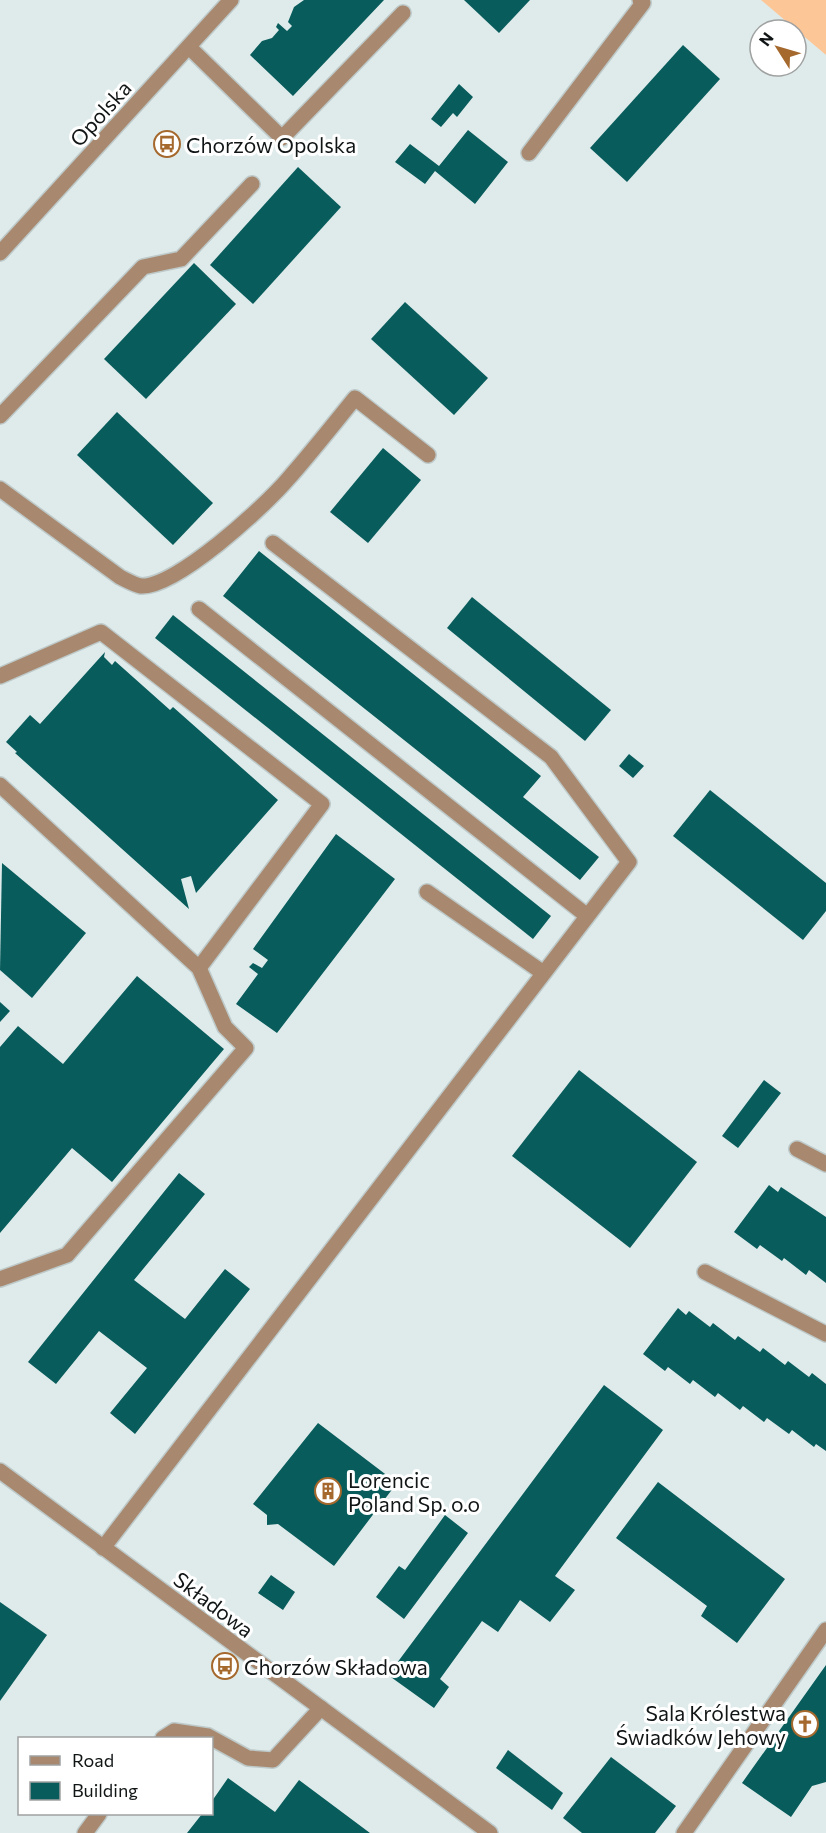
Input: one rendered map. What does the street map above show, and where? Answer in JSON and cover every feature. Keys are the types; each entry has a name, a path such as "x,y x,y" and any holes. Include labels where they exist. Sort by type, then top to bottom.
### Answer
{"street":[{"name":"Opolska","path":"0,253 231,0"},
{"path":"529,153 643,3 640,0"},
{"path":"189,47 282,138 403,13"},
{"path":"0,416 143,267 181,259 252,184"},
{"path":"0,489 120,577 141,586 169,578 199,558 252,514 286,481 356,398 428,455"},
{"path":"103,1548 542,972 629,862 551,757 273,543"},
{"path":"199,609 586,915"},
{"path":"0,676 101,632 322,804 199,969"},
{"path":"0,785 199,969 225,1027 246,1048 67,1254 0,1279"},
{"path":"427,892 542,972"},
{"path":"797,1149 826,1164"},
{"path":"705,1272 826,1334"},
{"name":"Składowa","path":"0,1471 490,1833"},
{"path":"684,1833 826,1630"},
{"path":"213,1739 248,1758 273,1760 321,1708"},
{"path":"165,1737 174,1731 210,1737"},
{"path":"85,1833 98,1815"}],"shaded area":[{"path":"761,0 826,0 826,55 808,40 808,18 782,18"}],"building":[{"path":"304,0 384,0 293,96 250,55 262,41 272,38 279,30 276,27 278,23 287,31 292,26 288,22 294,7"},
{"path":"464,0 530,0 499,33"},
{"path":"683,45 720,79 627,182 590,148"},
{"path":"459,84 473,97 457,117 453,113 441,127 431,119"},
{"path":"468,130 508,162 475,204 435,171 425,184 395,162 410,144 439,166"},
{"path":"298,167 341,207 253,304 210,265"},
{"path":"194,263 236,304 146,399 104,359"},
{"path":"405,302 488,378 454,415 371,339"},
{"path":"117,412 213,503 173,545 77,455"},
{"path":"383,448 421,480 368,543 330,512"},
{"path":"259,551 541,776 523,797 599,857 580,880 223,596"},
{"path":"472,597 611,710 585,741 447,628"},
{"path":"173,615 551,916 533,939 155,638"},
{"path":"105,652 104,657 112,665 115,661 170,710 173,707 278,800 196,893 191,876 181,879 189,909 15,753 17,752 6,742 30,715 40,724"},
{"path":"629,754 644,766 633,778 619,766"},
{"path":"710,790 826,883 826,911 803,940 673,836"},
{"path":"336,834 395,879 277,1033 236,1004 258,974 249,967 253,963 262,968 268,960 253,949"},
{"path":"2,863 86,933 32,998 0,970"},
{"path":"137,976 224,1049 112,1182 72,1148 0,1233 0,1047 18,1026 63,1064"},
{"path":"0,1002 10,1011 0,1022"},
{"path":"579,1070 697,1162 630,1248 512,1156"},
{"path":"764,1080 781,1093 738,1148 722,1136"},
{"path":"179,1173 205,1194 134,1280 185,1319 225,1269 250,1289 135,1434 110,1413 147,1368 99,1331 56,1384 28,1362"},
{"path":"769,1185 778,1192 781,1187 826,1217 826,1283 809,1270 806,1275 784,1258 782,1261 760,1245 757,1249 734,1232"},
{"path":"678,1308 686,1315 689,1311 710,1327 713,1323 735,1340 738,1336 760,1352 763,1348 785,1365 788,1361 809,1377 812,1373 826,1384 826,1451 816,1444 814,1447 792,1430 789,1434 767,1418 764,1422 743,1406 740,1410 718,1393 715,1397 693,1380 690,1384 668,1367 665,1371 643,1354"},
{"path":"604,1385 663,1430 555,1576 575,1590 550,1622 520,1600 498,1632 482,1621 440,1679 449,1687 434,1708 388,1675"},
{"name":"Lorencic Poland Sp. o.o","path":"318,1423 397,1483 334,1566 278,1524 267,1525 267,1515 253,1504"},
{"path":"658,1482 785,1579 737,1643 701,1616 707,1606 616,1538"},
{"path":"445,1515 468,1533 404,1619 376,1597 399,1566 405,1570"},
{"path":"271,1575 295,1592 283,1610 258,1593"},
{"path":"0,1602 47,1635 0,1701"},
{"name":"Sala Królestwa Świadków Jehowy","path":"826,1665 826,1782 812,1786 791,1817 742,1783"},
{"path":"508,1750 563,1793 552,1810 496,1768"},
{"path":"611,1757 676,1806 655,1833 582,1833 563,1818"},
{"path":"228,1778 275,1812 299,1780 370,1833 187,1833 201,1815 213,1815 213,1800"}],"place":[{"name":"Chorzów Opolska","path":"167,144"},
{"name":"Lorencic Poland Sp. o.o","path":"328,1491"},
{"name":"Chorzów Składowa","path":"225,1666"},
{"name":"Sala Królestwa Świadków Jehowy","path":"805,1724"}]}
